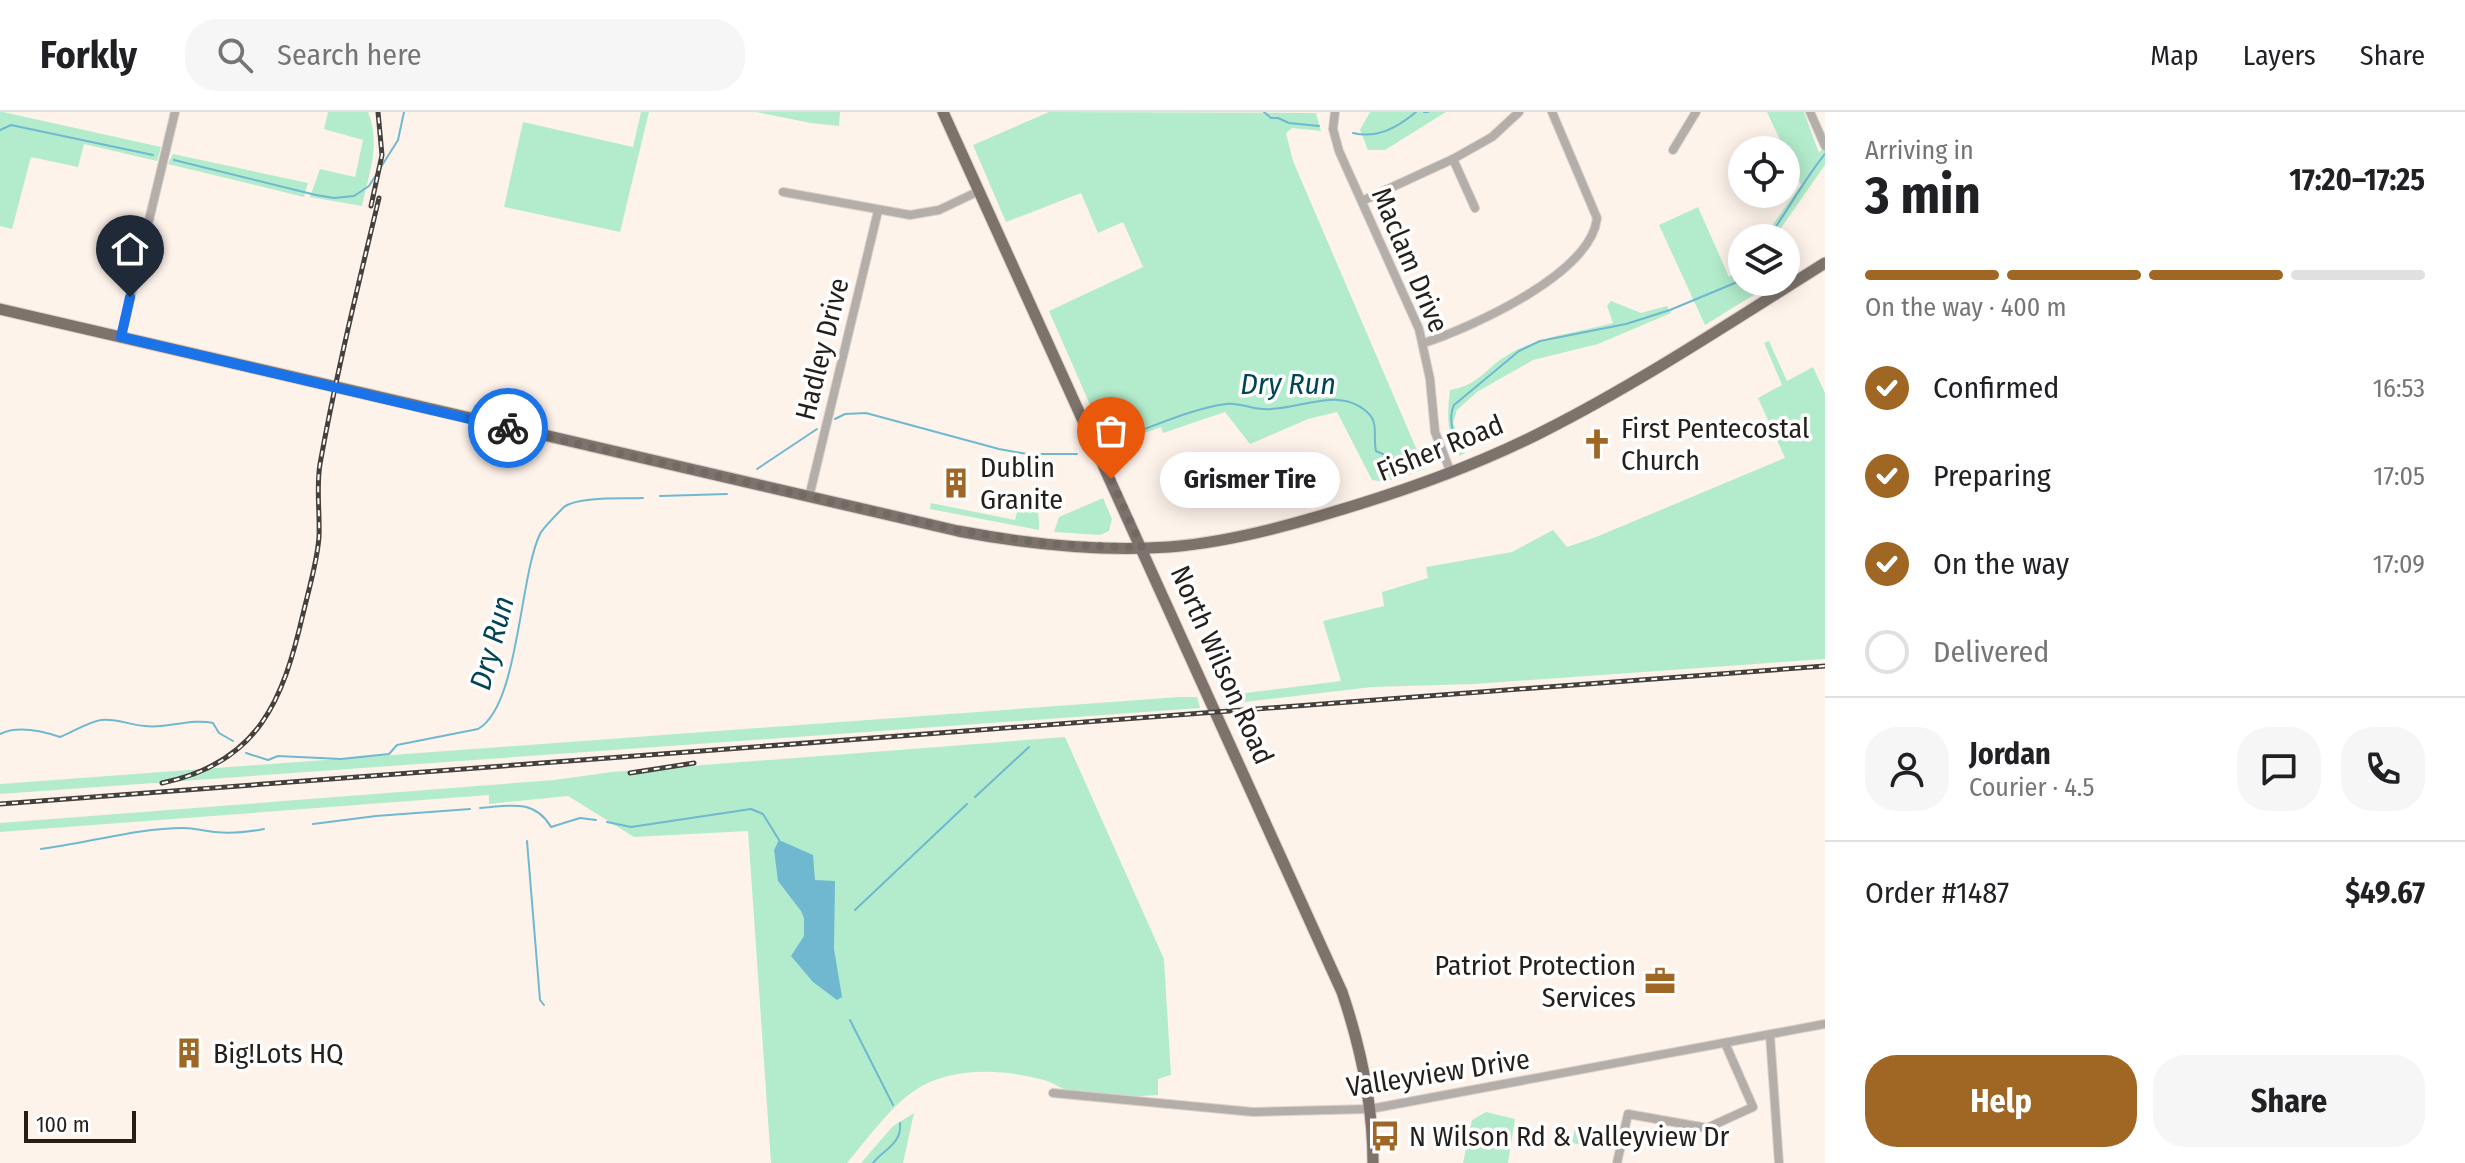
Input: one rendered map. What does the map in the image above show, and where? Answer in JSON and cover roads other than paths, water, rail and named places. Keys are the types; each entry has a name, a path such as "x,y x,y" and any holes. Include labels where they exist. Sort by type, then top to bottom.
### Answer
{"main road":[{"name":"North Wilson Road","path":"943,112 1342,992 1362,1059 1370,1109 1373,1163"},
{"name":"Fisher Road","path":"0,309 1002,539 1142,548 1196,544 1291,524 1451,473 1543,432 1594,404 1825,263"}],"street":[{"path":"121,337 175,112"},
{"name":"Maclam Drive","path":"1335,112 1333,129 1339,151 1424,343 1435,432 1451,473"},
{"path":"1362,201 1453,159 1492,137 1519,112"},
{"path":"1424,343 1464,328 1534,291 1566,267 1591,240 1597,218 1552,112"},
{"path":"1673,150 1696,112"},
{"path":"1810,112 1825,146"},
{"path":"1453,159 1475,208"},
{"path":"783,192 902,215 939,210 979,191"},
{"name":"Hadley Drive","path":"809,497 878,211"},
{"name":"Valleyview Drive","path":"1053,1093 1263,1113 1370,1109 1825,1024"},
{"path":"1770,1035 1779,1163"},
{"path":"1617,1163 1628,1114 1707,1128 1753,1107 1725,1043"}],"water":[{"path":"779,840 813,855 815,880 835,881 834,949 842,997 837,1000 813,982 791,956 804,936 804,918 778,881 774,850"}],"waterway":[{"path":"174,160 316,195 334,198 354,196 369,186 398,140 404,112"},
{"path":"1264,112 1271,118 1289,123 1319,126"},
{"path":"1353,133 1379,133 1416,112"},
{"path":"0,130 11,125 153,155"},
{"name":"Dry Run","path":"1777,224 1825,154"},
{"name":"Dry Run","path":"1452,445 1451,415 1454,405 1519,351 1540,341 1626,324 1728,286"},
{"name":"Dry Run","path":"1113,440 1212,407 1231,404 1276,409 1332,400 1346,401 1370,415 1374,423 1376,451 1410,466 1416,458 1429,454"},
{"name":"Dry Run","path":"835,419 845,414 866,413 999,449 1027,454 1077,454"},
{"name":"Dry Run","path":"757,469 817,429"},
{"name":"Dry Run","path":"660,496 727,494"},
{"name":"Dry Run","path":"246,753 268,760 278,756 341,759 389,754 397,745 478,729 492,716 502,695 533,554 542,531 571,503 643,498"},
{"name":"Dry Run","path":"0,734 22,729 60,737 101,720 153,727 205,722 213,723 219,733 233,741"},
{"path":"975,797 1029,747"},
{"path":"855,910 967,804"},
{"path":"480,808 511,805 529,808 551,827 580,818 596,820"},
{"path":"313,824 470,809"},
{"path":"607,822 631,827 751,809 763,814 779,840"},
{"path":"41,849 166,829 188,828 228,833 264,829"},
{"path":"527,841 540,1000 544,1005"},
{"path":"850,1020 893,1105"},
{"path":"873,1163 895,1141 900,1123"}],"railway":[{"path":"371,206 382,155 378,112"},
{"path":"162,783 195,774 222,760 244,743 261,723 286,674 315,566 319,537 320,464 379,198"},
{"path":"0,804 1825,666"},
{"path":"630,773 694,763"}],"place":[{"name":"First Pentecostal Church","path":"1597,444"},
{"name":"Grismer Tire","path":"1111,479"},
{"name":"Dublin Granite","path":"956,483"},
{"name":"Patriot Protection Services","path":"1660,981"},
{"name":"Big!Lots HQ","path":"189,1053"},
{"name":"N Wilson Rd & Valleyview Dr","path":"1385,1136"}]}
